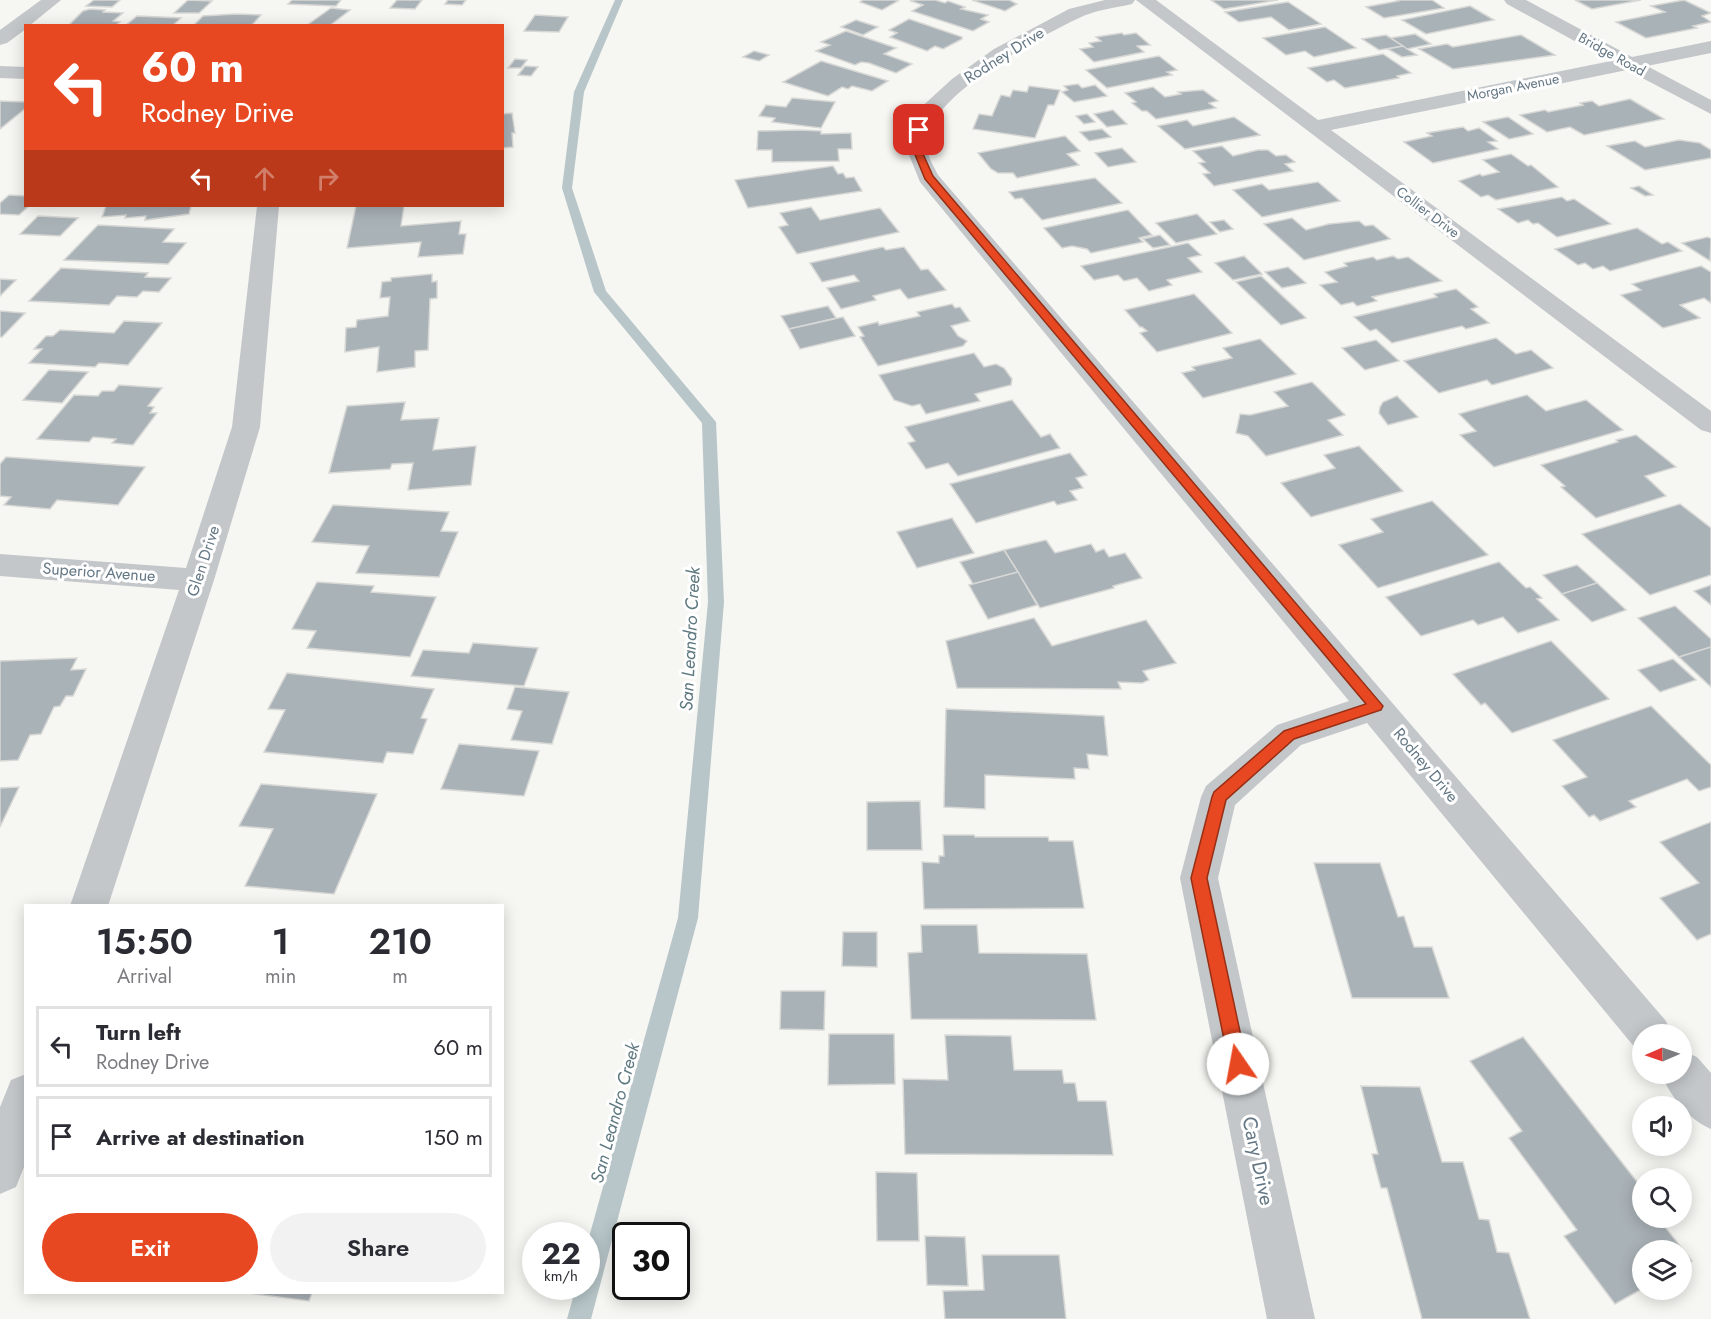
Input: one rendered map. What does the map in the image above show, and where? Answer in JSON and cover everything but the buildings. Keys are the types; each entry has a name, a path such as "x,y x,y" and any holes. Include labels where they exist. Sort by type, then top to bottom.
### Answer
{"street":[{"path":"0,39 51,0"},
{"name":"Rodney Drive","path":"1126,0 1075,13 1001,53 959,83 924,115 915,145 928,177 1642,1024"},
{"name":"Collier Drive","path":"1145,0 1711,424"},
{"name":"Bridge Road","path":"1513,0 1711,108"},
{"name":"Morgan Avenue","path":"1314,127 1711,47"},
{"path":"0,72 24,73"},
{"name":"Glen Drive","path":"90,904 198,580 246,427 268,207"},
{"name":"Superior Avenue","path":"0,565 198,580"},
{"name":"Cary Drive","path":"1291,1319 1199,878 1219,797 1289,735 1376,706"},
{"path":"1692,1084 1711,1107"},
{"path":"0,1171 24,1101"}],"waterway":[{"name":"San Leandro Creek","path":"579,1319 688,918 716,602 709,422 600,292 567,188 579,92 619,0"}],"route":[{"path":"919,130 915,145 928,177 1376,706 1289,735 1219,797 1199,878 1238,1064"}]}
